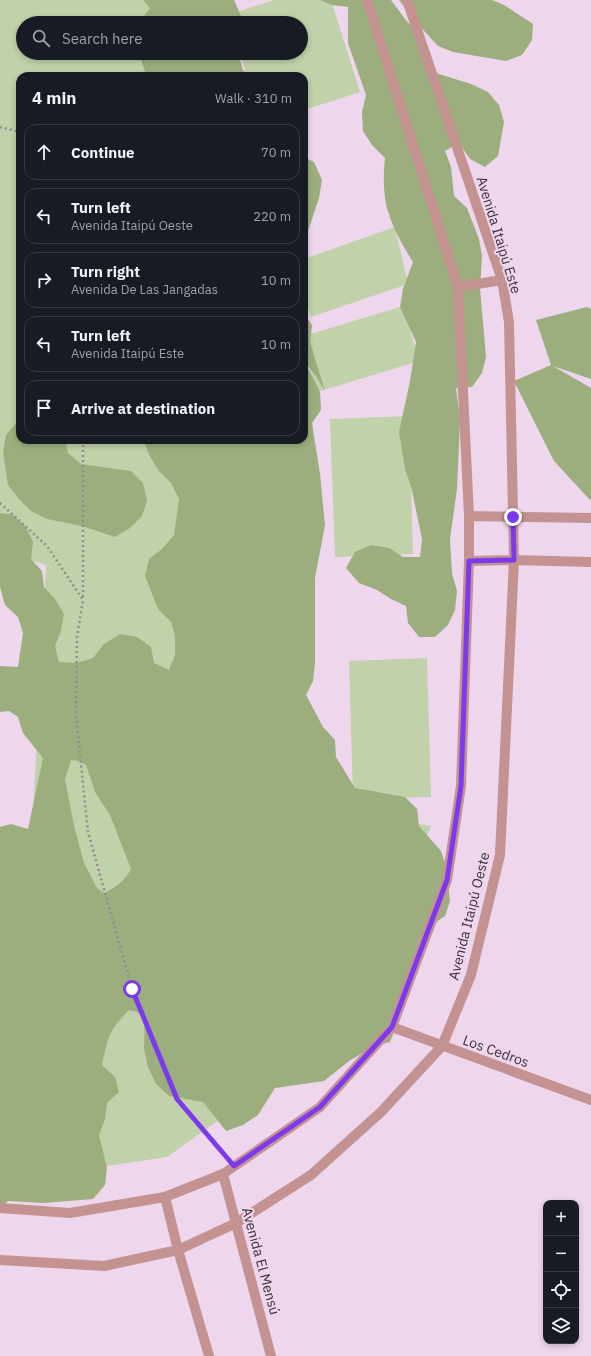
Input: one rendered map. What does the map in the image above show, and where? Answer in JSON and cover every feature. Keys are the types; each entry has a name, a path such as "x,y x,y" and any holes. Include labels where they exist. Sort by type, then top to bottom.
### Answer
{"street":[{"path":"0,1208 70,1213 165,1197 223,1174 320,1107 392,1027 447,880 461,786 469,561 469,516 458,287 366,0"},
{"name":"Avenida Itaipú Este","path":"407,0 502,280 509,322 514,560"},
{"path":"458,287 502,280"},
{"path":"469,516 591,518"},
{"path":"469,561 514,560 591,562"},
{"name":"Avenida Itaipú Oeste","path":"0,1260 104,1266 178,1250 236,1222 311,1175 381,1112 442,1046 471,975 500,855 514,560"},
{"name":"Los Cedros","path":"392,1027 591,1100"},
{"name":"Avenida El Mensú","path":"223,1174 271,1356"},
{"path":"165,1197 178,1250 209,1356"}],"path":[{"path":"0,127 16,131"},
{"path":"82,444 84,600 77,637 76,715 88,832 132,989 177,1099 234,1166"},
{"path":"0,503 48,546 84,600"}],"green space":[{"path":"0,0 200,0 199,16 16,16 16,60 208,60 211,72 16,72 16,444 286,444 311,809 431,826 354,1024 167,1157 14,1180 46,565 0,550"},
{"path":"143,0 234,0 241,16 144,16 150,8"},
{"path":"274,0 331,0 360,92 308,109 308,72 246,72 242,60 308,60 308,16 227,15"},
{"path":"320,0 391,0 416,31 426,64 439,74 471,84 488,92 499,105 504,122 498,156 485,167 470,159 459,143 445,151 451,167 454,196 467,208 479,239 482,256 480,289 486,357 482,373 472,387 456,388 460,420 457,489 450,539 452,573 457,591 455,610 448,625 435,637 419,637 408,623 406,606 377,590 359,583 346,568 355,552 371,545 389,548 403,557 420,557 422,539 411,486 405,469 399,432 410,381 416,342 400,307 403,289 413,262 396,233 387,208 384,186 385,158 372,145 363,131 362,112 366,95 348,43 348,7 332,5"},
{"path":"399,0 492,0 504,5 533,24 532,40 522,55 506,61 453,52 438,46 413,19"},
{"path":"141,60 240,60 243,70 245,72 145,72"},
{"path":"308,159 314,162 322,180 319,198 308,231"},
{"path":"395,227 408,284 311,317 308,308 308,258"},
{"path":"403,306 419,361 317,392 308,362 308,335"},
{"path":"587,307 591,309 591,379 553,366 591,388 590,500 554,461 514,381 551,365 536,320"},
{"path":"308,320 312,325 310,342 325,391 308,366"},
{"path":"308,368 320,392 321,410 312,423 320,474 325,525 315,578 315,663 313,681 306,695 323,727 335,740 336,757 355,788 405,797 417,809 419,826 441,851 446,866 450,901 445,916 430,926 390,1042 374,1046 349,1061 324,1081 275,1088 258,1115 243,1125 226,1131 203,1102 169,1096 156,1084 148,1067 144,1049 145,1014 129,1010 122,1017 110,1035 102,1065 115,1077 119,1092 107,1103 105,1119 99,1135 107,1168 105,1185 93,1199 43,1203 8,1201 0,1209 0,827 11,824 28,829 43,758 23,733 18,717 9,711 0,712 0,666 18,667 23,633 18,617 5,605 0,587 0,513 13,515 26,527 33,542 31,559 42,571 44,587 55,599 64,614 61,631 55,646 59,662 76,663 93,658 104,644 120,634 137,637 151,647 154,663 169,670 175,655 175,636 171,622 158,609 145,576 149,559 162,549 174,535 179,499 171,483 159,471 149,455 145,444 308,444","holes":["71,760 79,761 86,765 95,792 110,815 131,869 119,884 104,893 97,888 84,863 74,826 65,779"]},
{"path":"409,416 413,554 335,557 330,419"},
{"path":"16,423 16,444 66,444 68,453 81,464 131,471 143,483 147,501 142,516 130,528 115,537 82,526 47,519 31,511 8,485 3,452 6,435"},
{"path":"427,658 431,797 353,799 349,661"}],"route":[{"path":"132,989 177,1099 234,1166 320,1107 392,1027 447,880 461,786 469,561 514,560 513,517"}]}
